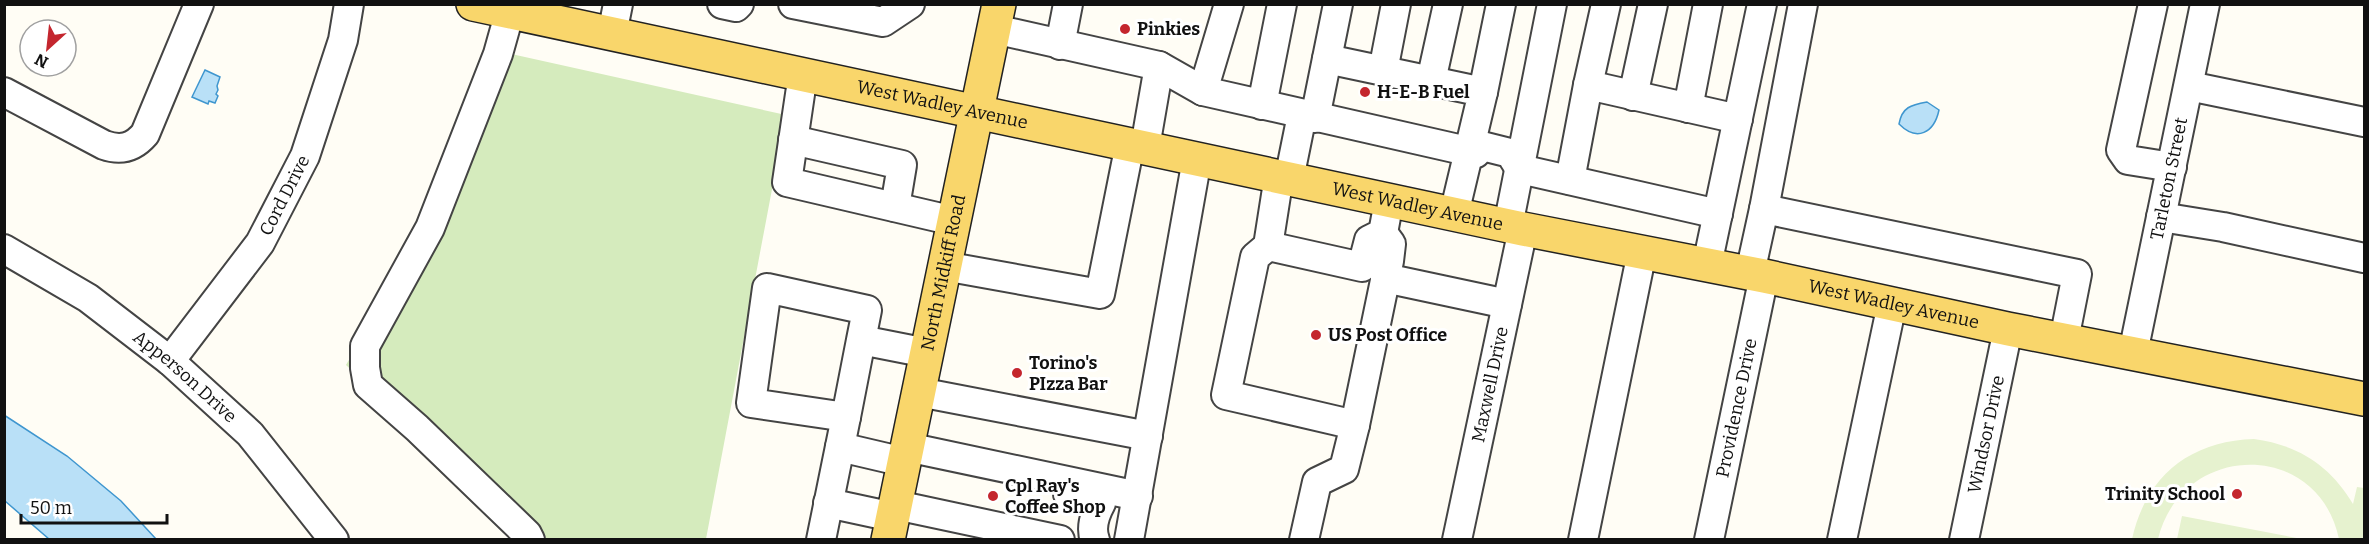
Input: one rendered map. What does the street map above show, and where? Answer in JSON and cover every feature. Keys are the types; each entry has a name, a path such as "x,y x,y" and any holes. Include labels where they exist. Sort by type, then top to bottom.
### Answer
{"main road":[{"name":"West Wadley Avenue","path":"473,4 615,19 803,74 1516,227 1757,274 2008,329 2364,399"},
{"name":"North Midkiff Road","path":"892,520 996,17"}],"street":[{"path":"4,92 104,145 126,148 137,143 146,134 199,4"},
{"name":"Cord Drive","path":"170,361 260,243 304,156 343,40 349,4"},
{"path":"722,4 736,7 739,4"},
{"path":"793,4 883,22 910,4"},
{"path":"1060,45 1068,4"},
{"path":"1203,91 1229,4"},
{"path":"1262,105 1282,4"},
{"path":"1338,4 1327,59 1284,177 1268,246 1255,257 1226,395 1355,425"},
{"path":"1383,71 1396,4"},
{"path":"1431,81 1448,4"},
{"path":"1455,214 1501,4"},
{"name":"Maxwell Drive","path":"1457,540 1507,304 1520,169 1552,4"},
{"path":"1570,180 1606,4"},
{"path":"1634,96 1653,4"},
{"path":"1688,108 1708,4"},
{"path":"1707,265 1762,4"},
{"name":"Providence Drive","path":"1709,540 1757,274 1764,209 1803,4"},
{"name":"Tarleton Street","path":"2133,353 2205,4"},
{"path":"2149,5 2121,150 2128,160 2172,167"},
{"path":"511,8 498,54 430,228 365,346 365,368 368,385 417,428 527,534 530,540"},
{"path":"996,17 1060,45 1159,66 1203,91 1476,153 1482,146 1510,153 1520,169 1718,214"},
{"path":"1327,59 1483,92"},
{"path":"944,266 1100,294 1159,66"},
{"path":"803,74 787,182 954,221"},
{"path":"1588,86 1738,119"},
{"path":"2189,86 2364,122"},
{"path":"793,140 902,165 894,207"},
{"path":"1129,540 1197,159"},
{"path":"1304,540 1317,482 1344,469 1355,425 1391,244 1383,234 1388,200"},
{"path":"1764,209 2077,274 2064,340"},
{"path":"2161,217 2223,227 2364,258"},
{"path":"1268,246 1362,267 1369,240 1383,234"},
{"name":"Apperson Drive","path":"4,249 88,298 170,361 250,434 334,540"},
{"path":"1582,540 1642,252"},
{"path":"1386,278 1507,304"},
{"path":"821,540 846,417 867,310 767,288 751,403 846,417"},
{"path":"1842,540 1892,304"},
{"name":"Windsor Drive","path":"1964,540 2008,329"},
{"path":"861,340 927,353"},
{"path":"919,392 1148,436"},
{"path":"840,447 963,458 1138,496"},
{"path":"963,458 969,468 1101,503 1108,513 1104,536 1100,540"},
{"path":"828,503 892,520 1060,540"},
{"path":"1095,540 1092,534 1095,514 1101,503"}],"green space":[{"path":"498,51 786,115 706,539 527,539 526,534 346,365 430,220"},
{"path":"2254,439 2285,446 2311,459 2334,478 2353,504 2357,487 2364,488 2364,539 2339,539 2326,506 2305,483 2279,469 2250,465 2220,470 2193,484 2172,507 2158,539 2132,539 2148,497 2174,466 2210,447 2231,441"},
{"path":"2182,516 2302,539 2177,539"}],"water":[{"path":"205,70 220,77 215,103 209,101 208,104 192,97"},
{"path":"1927,102 1939,110 1937,118 1929,129 1918,134 1912,133 1899,124 1905,110 1916,104"},
{"path":"4,415 67,456 121,501 156,539 49,539 5,501"}],"place":[{"name":"Pinkies","path":"1125,29"},
{"name":"H-E-B Fuel","path":"1365,92"},
{"name":"US Post Office","path":"1316,335"},
{"name":"Torino's PIzza Bar","path":"1017,373"},
{"name":"Trinity School","path":"2237,494"},
{"name":"Cpl Ray's Coffee Shop","path":"993,496"}]}
